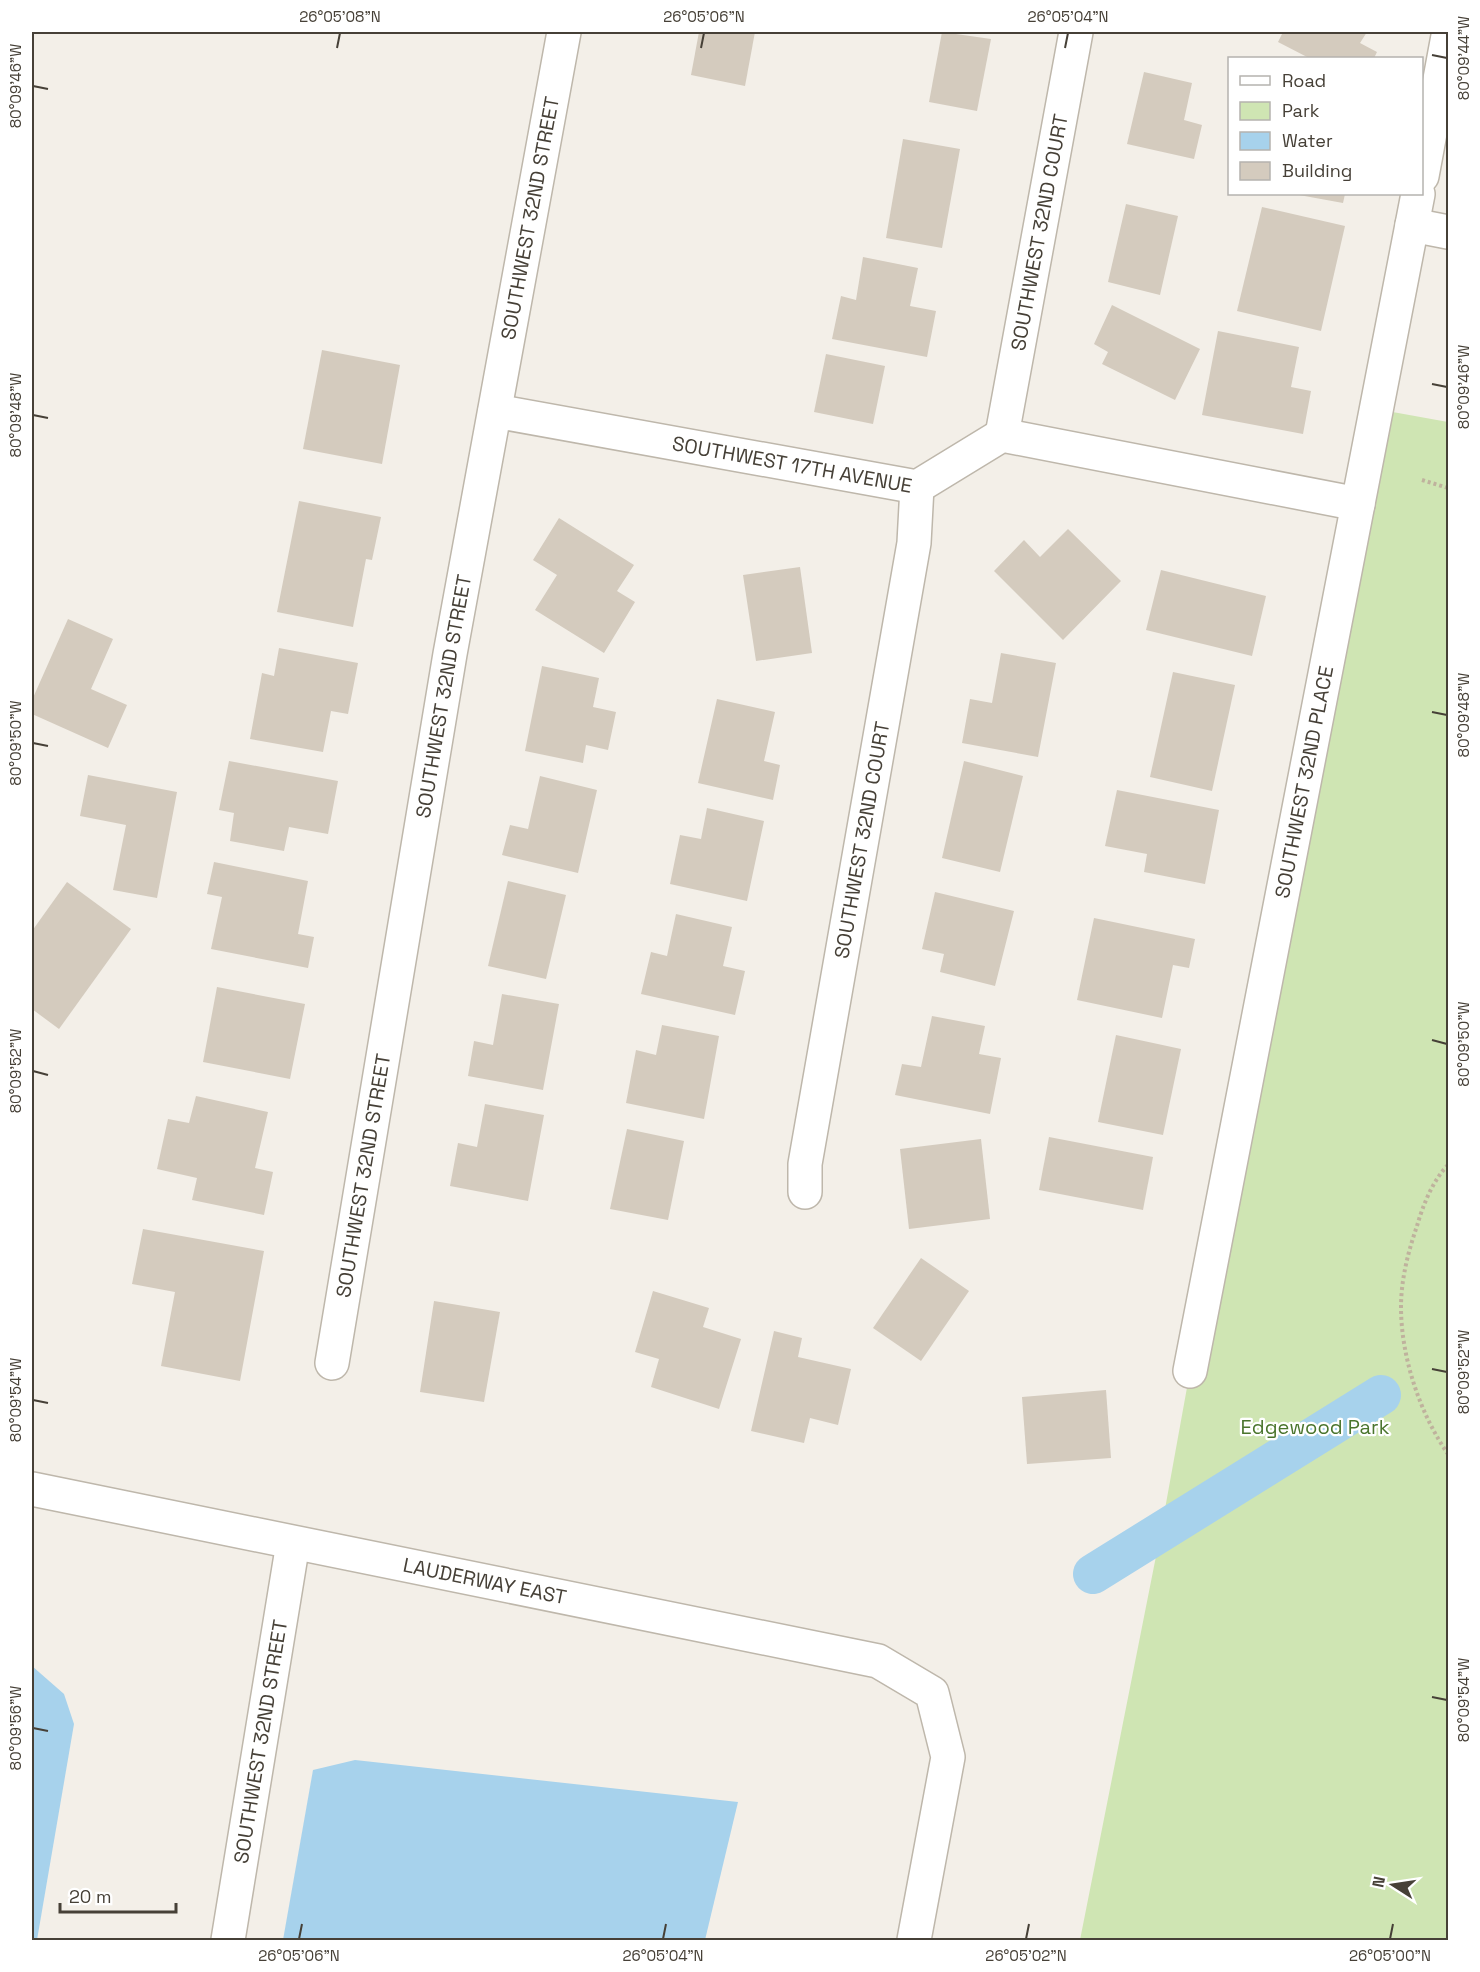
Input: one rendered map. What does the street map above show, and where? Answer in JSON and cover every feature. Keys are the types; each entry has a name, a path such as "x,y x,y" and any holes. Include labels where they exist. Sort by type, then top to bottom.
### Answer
{"street":[{"name":"SOUTHWEST 32ND STREET","path":"332,1363 450,654 564,32"},
{"name":"SOUTHWEST 32ND COURT","path":"1002,435 1076,32"},
{"path":"1423,171 1449,36"},
{"path":"1415,209 1449,232"},
{"name":"SOUTHWEST 32ND PLACE","path":"1190,1371 1415,209"},
{"name":"SOUTHWEST 17TH AVENUE","path":"495,411 917,487 1002,435"},
{"path":"1002,435 1358,504"},
{"name":"SOUTHWEST 32ND COURT","path":"805,1192 805,1164 914,543 917,487"},
{"name":"LAUDERWAY EAST","path":"32,1490 878,1661 932,1693 948,1757 914,1941"},
{"name":"SOUTHWEST 32ND STREET","path":"228,1941 293,1543"}],"path":[{"path":"1422,480 1449,488"},
{"path":"1449,1165 1433,1187 1421,1211 1404,1272 1401,1307 1411,1374 1422,1408 1437,1438 1449,1454"}],"green space":[{"name":"Edgewood Park","path":"1376,409 1448,422 1448,1940 1080,1940 1161,1531"}],"water":[{"path":"32,1666 64,1694 74,1724 37,1940 32,1940"},
{"path":"355,1760 738,1802 705,1940 283,1940 313,1770"}],"building":[{"path":"699,32 755,32 745,86 691,75"},
{"path":"942,32 991,39 977,111 929,102"},
{"path":"1283,32 1367,32 1360,43 1377,52 1374,57 1307,57 1278,42"},
{"path":"1144,72 1192,83 1184,120 1202,125 1194,159 1127,144"},
{"path":"903,139 960,149 942,248 886,238"},
{"path":"1299,195 1345,195 1343,203"},
{"path":"1126,204 1178,216 1160,295 1108,282"},
{"path":"1262,207 1345,226 1321,331 1237,311"},
{"path":"863,257 918,268 910,306 936,311 927,357 832,339 841,296 856,300"},
{"path":"1112,305 1200,349 1175,400 1102,364 1108,352 1094,344"},
{"path":"1218,331 1299,347 1291,387 1311,391 1303,434 1202,415"},
{"path":"322,350 400,365 382,464 303,449"},
{"path":"826,354 885,366 873,424 814,412"},
{"path":"299,501 381,517 372,560 366,559 353,627 277,612"},
{"path":"559,518 634,565 617,591 635,602 604,653 535,610 557,575 533,560"},
{"path":"1068,529 1121,581 1063,640 994,571 1024,540 1040,557"},
{"path":"800,567 812,653 756,661 743,575"},
{"path":"1161,570 1266,596 1252,656 1146,630"},
{"path":"68,619 113,639 91,689 127,705 108,748 32,714 32,700"},
{"path":"279,648 358,663 348,714 331,711 323,752 250,739 262,673 274,676"},
{"path":"1001,653 1056,663 1038,757 962,743 970,699 992,703"},
{"path":"542,666 599,678 593,707 616,712 608,750 586,745 583,763 525,751"},
{"path":"1173,672 1235,685 1212,791 1150,777"},
{"path":"717,699 775,712 764,761 780,765 773,800 698,783"},
{"path":"229,761 338,781 328,834 289,827 284,851 230,841 234,813 219,810"},
{"path":"964,761 1023,776 1000,872 942,858"},
{"path":"88,775 177,792 157,898 113,890 126,825 80,816"},
{"path":"540,776 597,790 578,873 502,855 510,825 528,829"},
{"path":"1117,790 1219,810 1205,884 1144,872 1147,854 1105,846"},
{"path":"707,808 764,821 747,901 670,884 680,835 701,839"},
{"path":"214,862 308,881 298,934 314,937 308,968 211,949 222,897 207,894"},
{"path":"508,881 566,895 546,979 488,966"},
{"path":"67,882 131,929 59,1029 32,1009 32,931"},
{"path":"935,892 1014,911 995,986 940,972 944,954 922,949"},
{"path":"676,914 732,927 723,966 745,971 735,1015 641,994 651,952 667,956"},
{"path":"1094,918 1195,939 1189,968 1173,965 1162,1018 1077,1000"},
{"path":"217,987 305,1004 290,1079 203,1062"},
{"path":"502,994 559,1004 543,1090 468,1076 474,1041 493,1045"},
{"path":"932,1016 985,1026 979,1054 1001,1058 990,1114 895,1095 902,1064 921,1067"},
{"path":"662,1025 719,1036 704,1119 626,1103 636,1050 656,1055"},
{"path":"1116,1035 1181,1049 1163,1135 1098,1122"},
{"path":"196,1096 268,1112 255,1168 273,1172 264,1215 192,1200 197,1178 157,1169 168,1119 189,1123"},
{"path":"485,1104 544,1115 528,1201 450,1186 458,1143 477,1147"},
{"path":"627,1129 684,1141 668,1220 610,1209"},
{"path":"1049,1137 1153,1157 1143,1210 1039,1190"},
{"path":"981,1139 990,1219 909,1229 900,1149"},
{"path":"143,1229 264,1251 240,1381 161,1366 175,1292 132,1284"},
{"path":"921,1258 969,1291 921,1361 873,1328"},
{"path":"653,1291 709,1308 703,1327 741,1339 719,1409 651,1387 659,1359 635,1352"},
{"path":"434,1301 500,1312 484,1402 420,1392"},
{"path":"774,1331 802,1338 798,1357 851,1369 838,1425 810,1418 804,1443 751,1431"},
{"path":"1106,1390 1111,1458 1027,1464 1022,1397"}],"waterway":[{"path":"1093,1574 1381,1395"}]}
